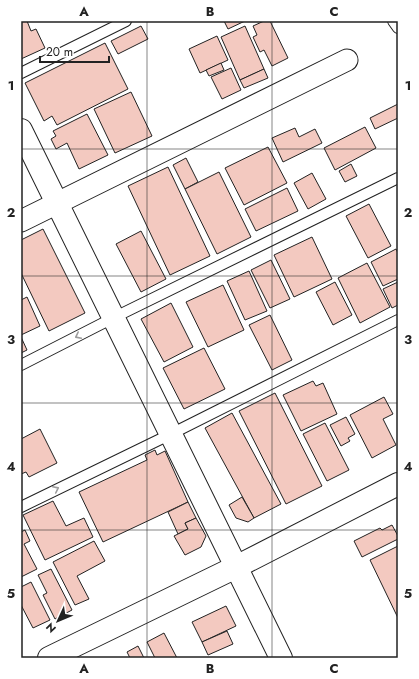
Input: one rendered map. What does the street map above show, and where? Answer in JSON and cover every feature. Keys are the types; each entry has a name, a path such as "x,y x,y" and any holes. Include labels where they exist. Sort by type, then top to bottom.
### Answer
{"street":[{"path":"21,221 347,60"},
{"path":"21,130 281,658"},
{"path":"49,658 398,484"}],"lane":[{"path":"21,73 126,21"},
{"path":"393,21 398,28"},
{"path":"21,365 113,318 398,178"},
{"path":"21,507 171,434 398,320"}],"building":[{"path":"27,21 31,31 36,29 45,48 21,59 21,22"},
{"path":"224,21 245,21 228,29"},
{"path":"264,21 270,21 288,58 272,66 264,50 260,52 253,37 257,35 253,26"},
{"path":"141,26 148,39 118,54 111,41"},
{"path":"245,26 264,69 240,80 221,37"},
{"path":"217,36 228,60 200,73 189,49"},
{"path":"105,43 128,89 57,125 52,116 44,121 25,83"},
{"path":"221,63 224,70 209,76 206,70"},
{"path":"231,68 241,90 222,99 211,77"},
{"path":"264,69 268,78 244,88 240,80"},
{"path":"131,92 152,136 115,153 94,109"},
{"path":"398,104 398,118 375,129 370,118"},
{"path":"87,114 108,155 79,169 67,143 56,149 51,139 56,136 53,131"},
{"path":"365,127 376,148 335,170 324,148"},
{"path":"295,128 299,137 315,129 322,143 283,162 272,138"},
{"path":"268,147 287,183 244,205 225,168"},
{"path":"186,158 198,182 185,189 173,165"},
{"path":"351,164 357,176 345,182 339,171"},
{"path":"168,167 210,256 170,275 128,186"},
{"path":"219,172 251,237 217,254 185,189"},
{"path":"312,173 326,199 308,209 294,183"},
{"path":"287,188 298,211 256,231 245,209"},
{"path":"369,204 391,246 368,258 346,216"},
{"path":"43,229 85,313 49,331 21,273 21,240"},
{"path":"141,231 166,279 141,292 116,244"},
{"path":"312,237 332,279 294,297 274,255"},
{"path":"396,249 398,253 398,279 383,286 371,262"},
{"path":"271,260 290,299 270,308 251,270"},
{"path":"367,263 390,307 360,323 338,278"},
{"path":"249,271 267,311 245,320 227,281"},
{"path":"335,282 352,315 333,325 316,292"},
{"path":"398,282 398,305 392,308 383,289"},
{"path":"223,285 244,330 208,347 186,302"},
{"path":"27,297 40,326 21,335 21,300"},
{"path":"171,303 193,347 164,362 141,319"},
{"path":"270,315 292,360 272,370 249,325"},
{"path":"21,337 27,350 21,353"},
{"path":"204,348 225,389 184,409 163,368"},
{"path":"313,381 316,386 323,383 337,414 301,431 283,395"},
{"path":"275,393 322,486 286,504 239,411"},
{"path":"384,397 393,414 383,419 396,445 372,458 350,415"},
{"path":"232,413 281,504 254,518 205,428"},
{"path":"346,417 355,434 348,438 350,441 341,446 330,425"},
{"path":"325,423 349,470 327,481 303,434"},
{"path":"40,429 57,463 29,477 26,472 21,474 21,439"},
{"path":"155,450 157,455 165,451 188,502 103,542 79,492 147,460 145,455"},
{"path":"242,497 254,518 248,522 236,518 229,505"},
{"path":"53,501 66,526 84,518 93,537 45,560 23,515"},
{"path":"188,502 196,518 185,523 188,529 178,534 168,512"},
{"path":"196,518 206,536 201,547 185,555 174,536 188,529 185,523"},
{"path":"392,525 398,539 362,557 354,541 380,528 382,530"},
{"path":"25,530 30,541 24,544 37,569 21,577 21,532"},
{"path":"94,541 105,561 77,576 89,599 75,605 53,562"},
{"path":"398,546 398,618 370,560"},
{"path":"51,569 72,610 55,619 43,595 47,593 38,575"},
{"path":"31,582 50,620 33,628 21,605 21,587"},
{"path":"226,606 236,626 202,642 192,622"},
{"path":"227,631 233,644 208,655 202,642"},
{"path":"164,633 177,658 155,658 147,642"},
{"path":"138,646 144,658 130,658 127,652"}]}
